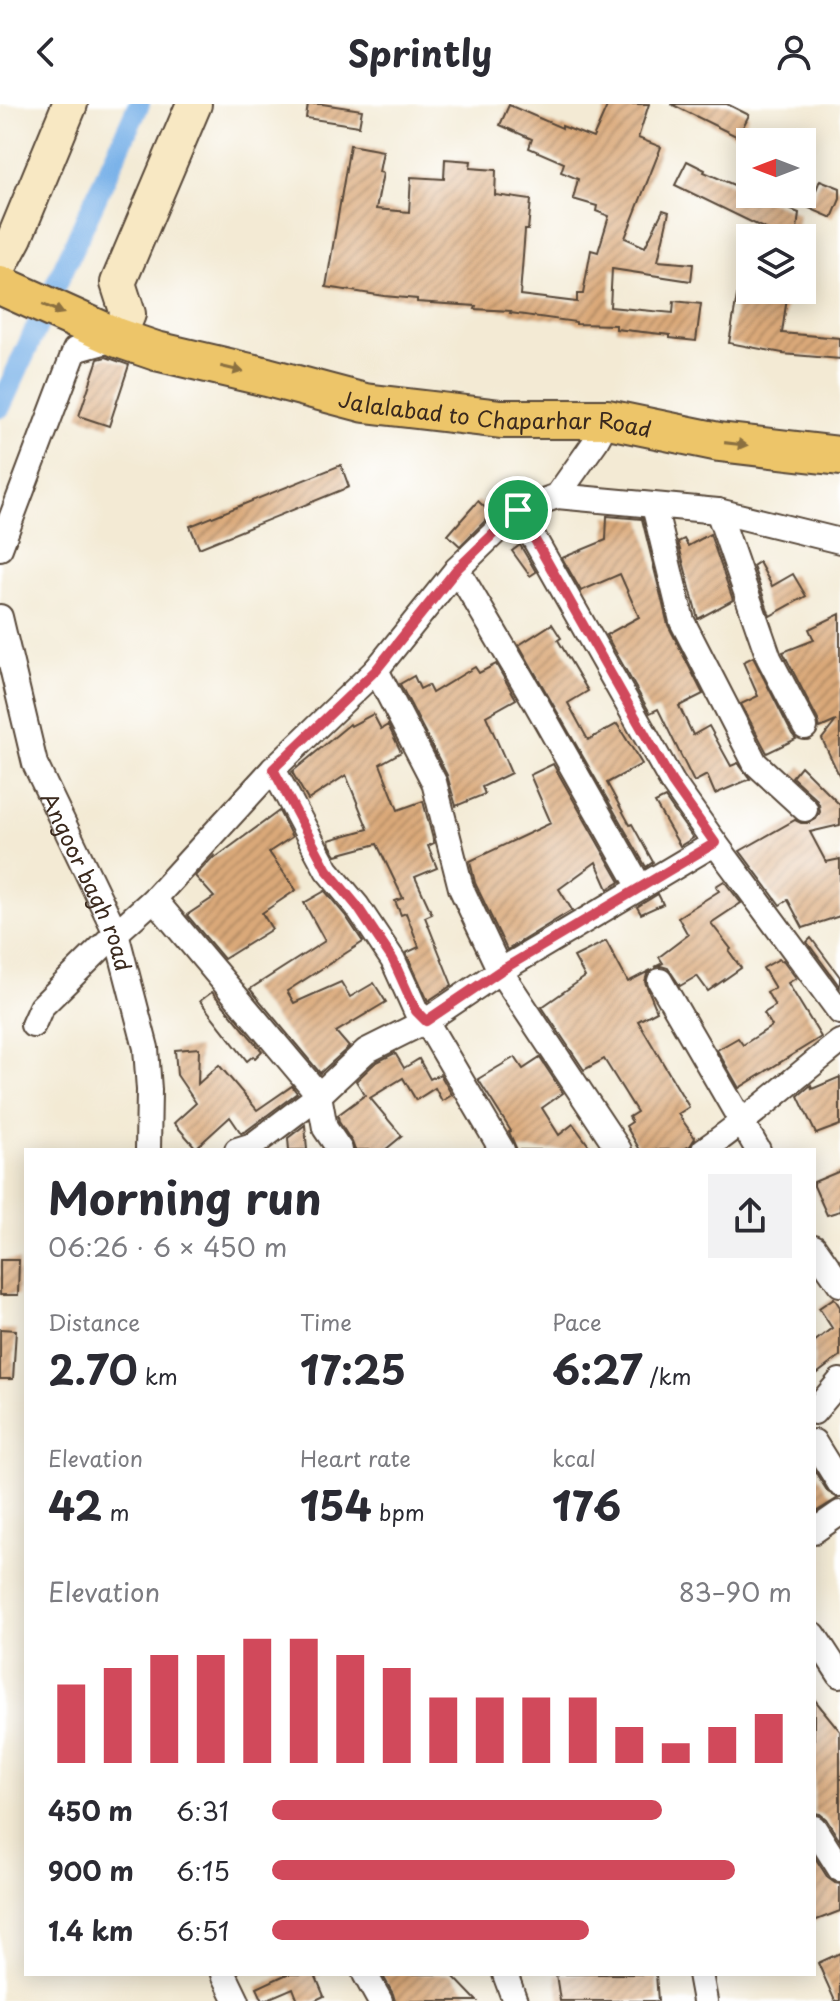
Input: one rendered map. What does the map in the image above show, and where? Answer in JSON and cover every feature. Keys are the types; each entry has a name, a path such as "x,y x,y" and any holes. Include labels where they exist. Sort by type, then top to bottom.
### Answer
{"main road":[{"path":"6,271 128,327"},
{"name":"Jalalabad to Chaparhar Road","path":"128,327 267,377 365,403 501,419 608,419 719,442 840,456"},
{"name":"Jalalabad to Chaparhar Road","path":"128,327 273,352 370,378 840,430"}],"street":[{"path":"6,271 15,237 70,104"},
{"path":"0,548 75,350 128,327 118,283 194,104"},
{"path":"557,496 608,419"},
{"path":"33,1025 41,1007 154,899 273,769 376,670 457,569 518,510 557,496 718,511 840,541"},
{"path":"654,506 682,621 755,763 805,809"},
{"path":"518,510 672,782 840,1012"},
{"path":"718,511 769,658 805,727"},
{"path":"457,569 640,887"},
{"name":"Angoor bagh road","path":"0,617 35,764 116,933 146,1048 148,1148"},
{"path":"376,670 434,782 461,888 500,971 618,1148"},
{"path":"273,769 327,870 357,906 393,960 416,1011 426,1021 501,1148"},
{"path":"243,1148 253,1145 319,1095 366,1051 426,1021 500,971 715,843"},
{"path":"154,899 319,1095 325,1128 339,1148"},
{"path":"660,981 757,1148"},
{"path":"707,1148 840,1042"},
{"path":"816,1250 840,1284"},
{"path":"816,1410 840,1381"},
{"path":"816,1445 840,1484"},
{"path":"816,1530 840,1513"},
{"path":"816,1638 840,1675"},
{"path":"816,1831 840,1869"},
{"path":"225,1976 237,2001"},
{"path":"366,1976 380,2001"},
{"path":"506,1976 515,2001"},
{"path":"700,1976 705,2001"}],"building":[{"path":"308,104 362,110 359,126 306,118"},
{"path":"608,104 649,104 638,138 661,147 625,238 645,247 663,210 669,212 658,261 693,264 691,281 612,269 610,307 673,313 674,301 701,304 696,341 616,329 616,325 576,324 511,311 417,302 417,299 326,287 350,145 383,151 379,172 383,173 376,209 409,212 411,177 444,179 445,159 471,161 470,168 496,170 495,195 531,200 528,230 525,230 520,295 577,302 577,294 583,294 591,250 598,252 609,216 596,211 597,206 573,199 578,179 561,172 564,163 529,148 532,139 500,125 509,105 593,138"},
{"path":"671,104 727,104 749,115 742,128 736,128 736,136"},
{"path":"687,161 736,186 736,208 786,208 799,213 798,224 755,224 675,185"},
{"path":"820,180 840,188 840,199 832,218 809,208 816,208 816,190"},
{"path":"736,302 786,304 782,333 840,338 840,359 783,354 729,343"},
{"path":"106,357 129,365 109,426 79,416 98,359"},
{"path":"341,465 349,487 199,548 190,526"},
{"path":"478,501 492,514 460,546 448,535"},
{"path":"607,516 642,519 668,625 703,694 679,706 693,735 709,726 731,766 738,763 750,779 715,794 707,775 694,782 658,709 650,713 606,635 639,617 620,574 581,591 562,558 606,540"},
{"path":"710,534 733,600 698,619 678,542 684,539 688,546"},
{"path":"520,545 536,572 530,576 512,551"},
{"path":"759,562 772,586 793,574 806,596 770,616 753,566"},
{"path":"840,614 840,777 822,739 836,721 820,728 783,652 814,640 809,629"},
{"path":"552,624 588,691 568,703 588,740 617,724 642,764 607,783 653,862 646,867 519,645"},
{"path":"753,657 796,739 767,753 741,704 758,696 743,662"},
{"path":"496,664 516,699 486,716 511,773 482,787 485,794 456,806 447,775 400,684 414,676 420,689 428,685 432,693 475,667 479,673"},
{"path":"373,714 381,729 388,725 401,752 380,764 398,810 423,801 434,843 428,846 437,868 415,877 432,914 425,917 452,985 428,1001 406,953 419,947 406,913 401,915 395,901 403,898 377,844 336,855 330,845 329,840 368,829 346,775 308,800 292,772 350,724"},
{"path":"553,764 620,882 608,889 596,862 559,889 572,910 507,950 475,883 470,861 551,823 530,775"},
{"path":"801,766 840,805 840,825 810,832 826,862 840,859 840,916 803,928 788,900 780,905 740,851 795,820 809,823 816,819 820,812 819,804 792,777"},
{"path":"665,798 693,838 680,846 655,803"},
{"path":"279,811 292,837 269,852 296,890 262,913 272,929 224,959 187,915 214,897 195,876 214,856"},
{"path":"724,881 741,903 711,923 741,968 708,991 697,976 680,986 668,968 655,967 663,963 659,957 688,935 678,917 719,891 716,886"},
{"path":"325,891 363,942 287,991 294,1003 341,982 350,997 374,983 386,1002 336,1032 349,1047 320,1073 250,989 325,941 304,903"},
{"path":"658,894 663,904 641,914 637,907"},
{"path":"811,938 840,977 840,987 807,942"},
{"path":"606,941 628,982 651,970 645,982 657,1011 638,1021 689,1107 678,1114 695,1138 690,1146 639,1148 626,1126 632,1122 629,1117 637,1112 604,1059 584,1070 542,1007 585,977 574,957"},
{"path":"779,959 796,978 788,983 821,1037 739,1088 717,1050 738,1038 743,1045 772,1026 764,1013 775,1006 767,992 775,988 763,968"},
{"path":"212,992 262,1051 255,1058 253,1056 247,1061 200,1001"},
{"path":"199,1048 198,1084 219,1065 257,1110 292,1086 297,1093 241,1133 230,1117 196,1148 174,1123 196,1103 177,1075 175,1050"},
{"path":"395,1053 404,1068 419,1059 430,1079 440,1074 452,1095 442,1101 435,1088 416,1100 403,1078 370,1098 402,1136 387,1148 354,1148 338,1115 365,1095 356,1081 375,1063"},
{"path":"515,1057 523,1069 540,1058 563,1093 542,1108 559,1135 573,1124 591,1148 516,1148 511,1131 478,1079"},
{"path":"840,1077 840,1125 816,1134 798,1096 811,1085 812,1089"},
{"path":"305,1125 307,1148 289,1148 288,1138"},
{"path":"840,1171 840,1211 827,1215 816,1190 816,1181"},
{"path":"0,1260 19,1260 18,1295 0,1295"},
{"path":"834,1298 840,1307 840,1356 816,1374 816,1340 832,1328 819,1308"},
{"path":"0,1329 16,1330 13,1379 0,1379"},
{"path":"816,1473 828,1492 838,1498 816,1512"},
{"path":"816,1701 840,1731 840,1841 820,1814 816,1813"},
{"path":"816,1859 828,1878 840,1884 840,1911 816,1920"},
{"path":"840,1953 840,2001 835,2001 818,1963"},
{"path":"283,1976 318,1976 316,1977 324,1996 314,2001 298,2001 293,1988 263,2001 257,1988"},
{"path":"383,1976 453,1976 477,2001 395,2001"},
{"path":"556,1976 656,1976 658,2001 560,2001"}],"waterway":[{"path":"0,407 139,104"}],"route":[{"path":"518,510 672,782 715,843 500,971 426,1021 416,1011 393,960 357,906 327,870 273,769 376,670 457,569 518,510"}]}
